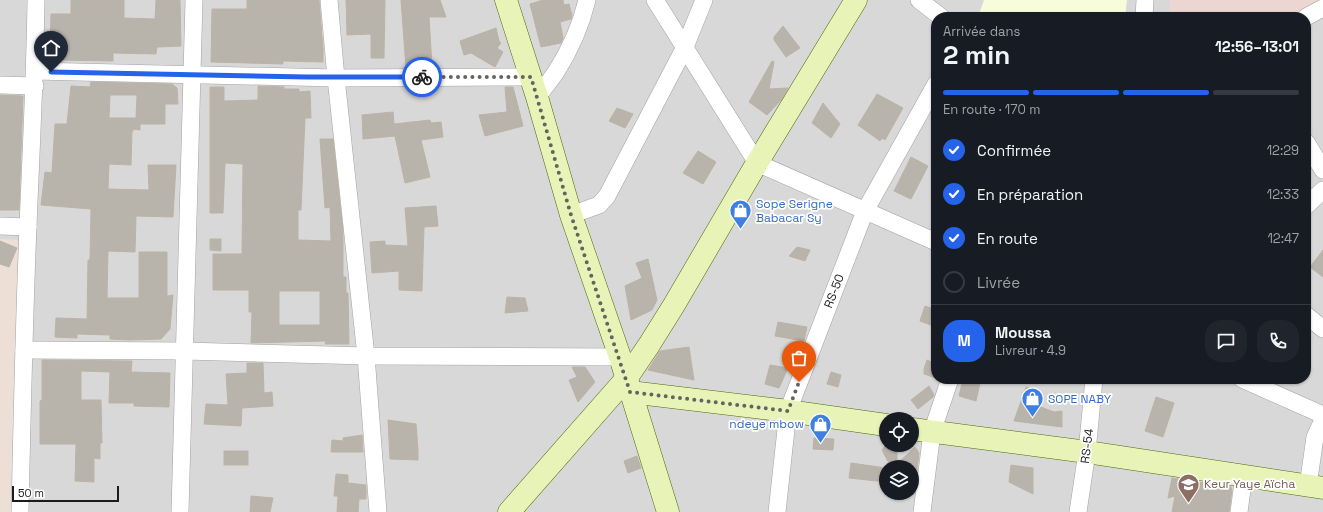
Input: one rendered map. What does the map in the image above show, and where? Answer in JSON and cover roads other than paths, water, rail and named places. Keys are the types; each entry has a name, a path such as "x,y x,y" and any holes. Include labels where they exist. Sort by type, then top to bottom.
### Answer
{"street":[{"path":"20,512 28,227 35,79 36,0"},
{"path":"180,512 194,0"},
{"path":"329,0 366,356 378,512"},
{"path":"506,0 534,87 571,215 620,357 668,512"},
{"path":"0,85 35,79 192,76 336,78 534,87 556,72 572,43 587,0"},
{"path":"655,0 757,163 931,240"},
{"path":"571,215 599,205 606,196 685,48 704,0"},
{"path":"509,512 628,386 757,163 856,0"},
{"path":"919,0 935,12"},
{"path":"1144,12 1145,0"},
{"path":"1311,14 1323,8"},
{"name":"RS-50","path":"777,512 788,411 865,211 931,93"},
{"path":"1311,150 1323,170"},
{"path":"1311,201 1323,190"},
{"path":"0,226 28,227"},
{"path":"1311,319 1323,329"},
{"path":"24,350 185,351 366,356 620,357"},
{"path":"922,512 922,430 947,384"},
{"name":"RS-54","path":"1078,512 1087,452 1094,384"},
{"path":"1253,384 1323,415"},
{"path":"628,386 879,424"},
{"path":"922,430 1087,452 1315,487 1316,437 1323,420"},
{"path":"1239,512 1244,475"}],"place":[{"name":"Sope Serigne Babacar Sy","path":"741,230"},
{"name":"SOPE NABY","path":"1032,418"},
{"name":"ndeye mbow","path":"820,444"},
{"name":"Keur Yaye Aïcha","path":"1189,504"}]}
